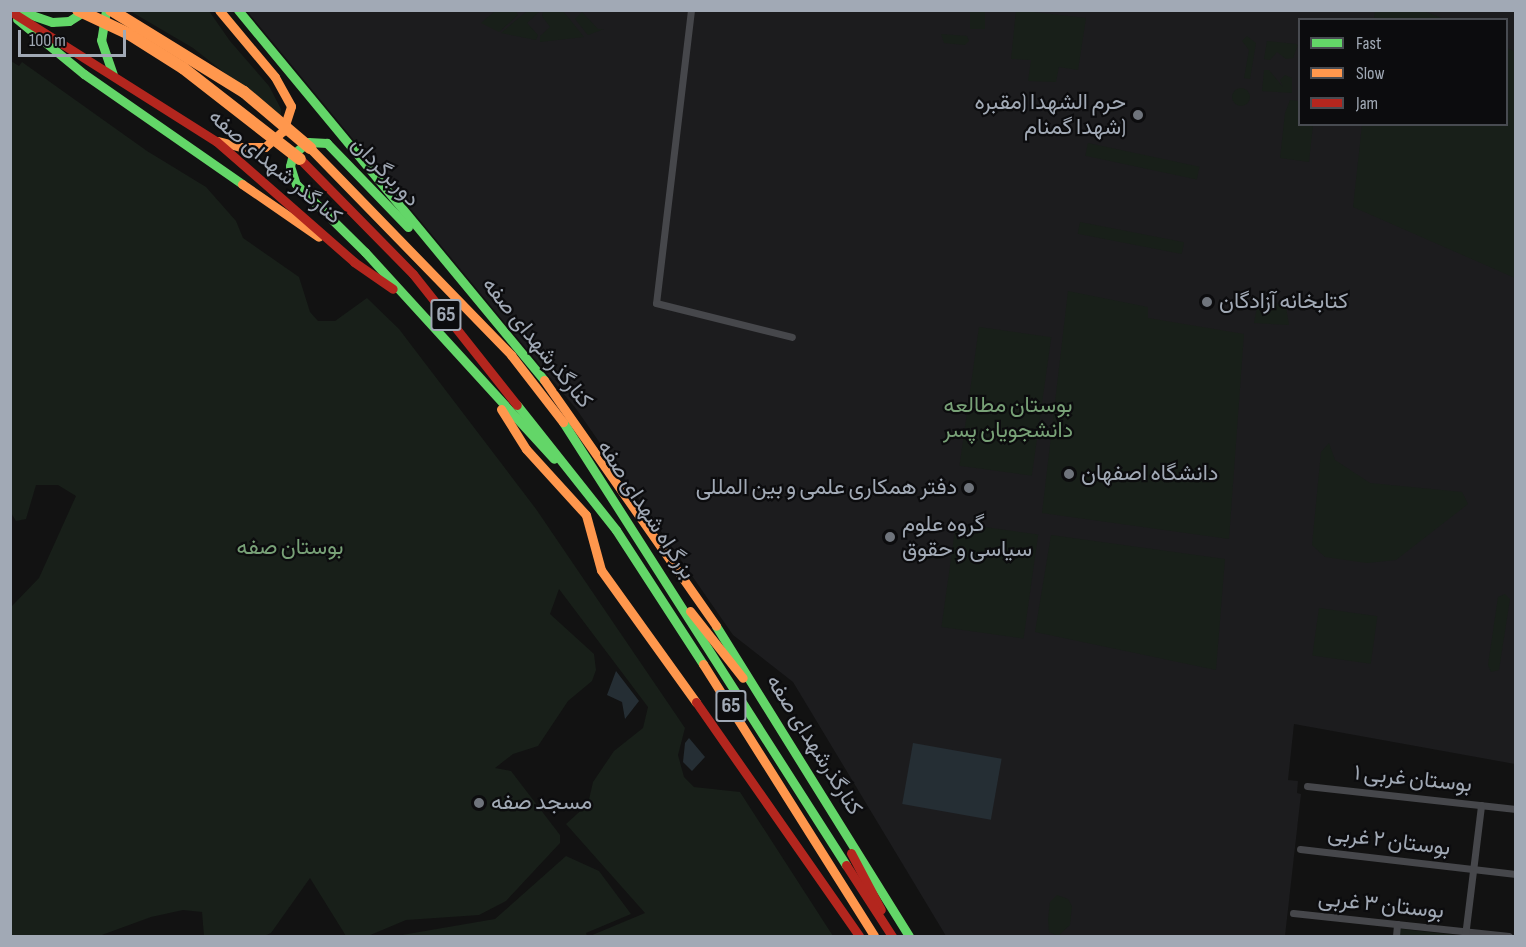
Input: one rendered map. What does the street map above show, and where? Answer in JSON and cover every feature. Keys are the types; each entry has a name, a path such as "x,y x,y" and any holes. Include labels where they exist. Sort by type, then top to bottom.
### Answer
{"main road":[{"path":"17,10 52,22 69,21 86,10"},
{"name":"بزرگراه شهدای صفه","path":"78,10 129,34 234,104 300,159 413,273 579,481 758,748 874,936"},
{"path":"106,10 101,40 103,56 114,76"},
{"name":"بزرگراه شهدای صفه","path":"111,10 244,92 310,148 537,387 661,572 893,936"},
{"path":"216,141 241,147 265,147 283,131 291,106 275,77 219,10"},
{"name":"کنارگذرشهدای صفه","path":"238,10 559,398 729,645 909,936"},
{"path":"10,12 84,74 354,262"},
{"name":"کنارگذر شهدای صفه","path":"10,12 216,141 354,262 405,297"},
{"name":"دوربرگردان","path":"405,297 290,173 293,154 308,142 321,141 333,147 462,283"},
{"path":"405,297 534,441 579,481"},
{"path":"495,398 526,449 586,514 592,529 591,540 601,570 802,850 859,936"},
{"path":"661,572 770,714 870,886 893,936"}],"street":[{"path":"691,10 656,303 792,337"},
{"name":"بوستان غربی ۱","path":"1307,786 1515,809"},
{"path":"1465,934 1481,805"},
{"name":"بوستان ۲ غربی","path":"1300,849 1515,874"},
{"name":"بوستان ۳ غربی","path":"1293,913 1465,934 1509,936"},
{"path":"1396,936 1397,924"}],"shaded area":[{"name":"دانشگاه اصفهان","path":"247,11 1515,11 1515,764 1294,724 1288,780 1298,781 1297,793 1301,794 1285,936 946,936 793,682 733,635 577,410"},
{"path":"616,671 639,701 625,719 622,702 607,695"},
{"path":"689,738 705,757 692,771 683,762 685,743"},
{"path":"913,743 1002,759 991,820 902,804"}],"green space":[{"path":"1016,10 1086,18 1078,70 1059,67 1056,82 1028,81 1031,60 1011,59"},
{"path":"1375,10 1424,11 1442,18 1374,18"},
{"path":"130,11 209,11 230,41 269,86 281,109 281,117 193,48"},
{"path":"495,11 516,11 518,15 499,32 481,23"},
{"path":"527,11 540,11 527,23 538,35 536,40 501,33"},
{"path":"543,11 563,11 584,37 540,42 540,36 550,27 542,16"},
{"path":"970,11 985,11 985,29 970,29"},
{"path":"582,12 598,29 604,29 588,35 575,19"},
{"path":"941,34 967,36 969,41 965,45 944,43"},
{"path":"1247,36 1256,43 1250,79 1244,78 1249,50 1242,41"},
{"path":"1267,41 1298,45 1293,58 1286,59 1277,52 1270,60 1264,59"},
{"path":"1508,48 1516,52 1515,278 1353,207 1362,126 1508,126"},
{"name":"بوستان صفه","path":"11,61 19,66 22,62 147,151 206,187 236,221 243,238 299,277 310,312 318,321 335,321 367,298 399,329 536,509 685,728 678,755 684,777 694,787 740,792 833,936 590,936 645,913 566,824 588,804 593,782 614,751 643,728 648,707 559,589 550,614 594,654 596,670 592,681 568,701 538,746 513,754 495,768 511,771 560,835 560,843 506,901 479,915 406,920 368,936 346,936 310,878 271,933 264,936 204,936 202,912 183,910 151,917 99,936 11,936 11,607 39,578 76,496 58,485 36,485 26,519 16,521 11,513"},
{"path":"1264,70 1269,70 1283,87 1280,80 1285,75 1292,78 1292,93 1262,91"},
{"path":"1241,88 1247,91 1250,97 1247,103 1241,106 1235,103 1232,97 1235,91"},
{"path":"1290,100 1298,101 1298,126 1313,126 1309,162 1280,158 1285,113"},
{"path":"1088,143 1200,167 1197,179 1085,156"},
{"path":"1080,222 1184,242 1182,254 1078,234"},
{"path":"1068,291 1148,307 1148,318 1244,334 1229,539 1042,513"},
{"path":"1259,297 1286,307 1289,325 1254,323"},
{"name":"بوستان مطالعه دانشجویان پسر","path":"979,327 1051,337 1032,476 960,466"},
{"path":"1329,443 1335,460 1370,483 1462,492 1468,504 1396,560 1367,563 1325,557 1312,545 1321,452"},
{"path":"956,523 1038,535 1024,639 941,627"},
{"path":"1051,535 1225,559 1216,670 1035,632"},
{"path":"1505,594 1510,599 1499,670 1491,672 1488,665 1498,597"},
{"path":"1319,608 1377,616 1371,664 1312,656"},
{"path":"566,856 599,871 631,914 586,933 587,936 396,936 495,919"},
{"path":"1057,895 1068,899 1072,906 1070,925 1058,936 1049,932 1048,919 1050,902"},
{"path":"1401,929 1457,935 1457,936 1398,936"}],"traffic: fast":[{"path":"17,10 52,22 69,21 86,10"},
{"path":"106,10 101,40 113,74"},
{"path":"238,10 544,380"},
{"path":"17,19 84,74 242,184"},
{"path":"408,227 327,143 308,142 293,154 290,166 296,184 365,252 554,459"},
{"path":"517,405 616,530 703,664"},
{"path":"563,422 846,865"},
{"path":"716,626 909,936"}],"traffic: slow":[{"path":"78,10 129,34 183,68 300,159"},
{"path":"111,10 244,92 310,148"},
{"path":"218,141 241,147 265,147 283,131 291,106 275,77 219,10"},
{"path":"310,148 511,355 563,422"},
{"path":"242,184 319,237"},
{"path":"544,380 716,626"},
{"path":"501,409 526,449 586,515 601,570 696,702"},
{"path":"690,611 743,678"},
{"path":"703,664 874,936"}],"traffic: jam":[{"path":"10,11 216,141 354,262 393,289"},
{"path":"300,159 413,274 517,405"},
{"path":"696,702 859,936"},
{"path":"851,853 881,910"},
{"path":"846,865 892,936"}],"place":[{"name":"حرم الشهدا (مقبره شهدا گمنام)","path":"1138,115"},
{"name":"کتابخانه آزادگان","path":"1207,302"},
{"name":"دانشگاه اصفهان","path":"1069,474"},
{"name":"دفتر همکاری علمی و بین المللی","path":"969,488"},
{"name":"گروه علوم سیاسی و حقوق","path":"890,537"},
{"name":"مسجد صفه","path":"479,803"}]}
